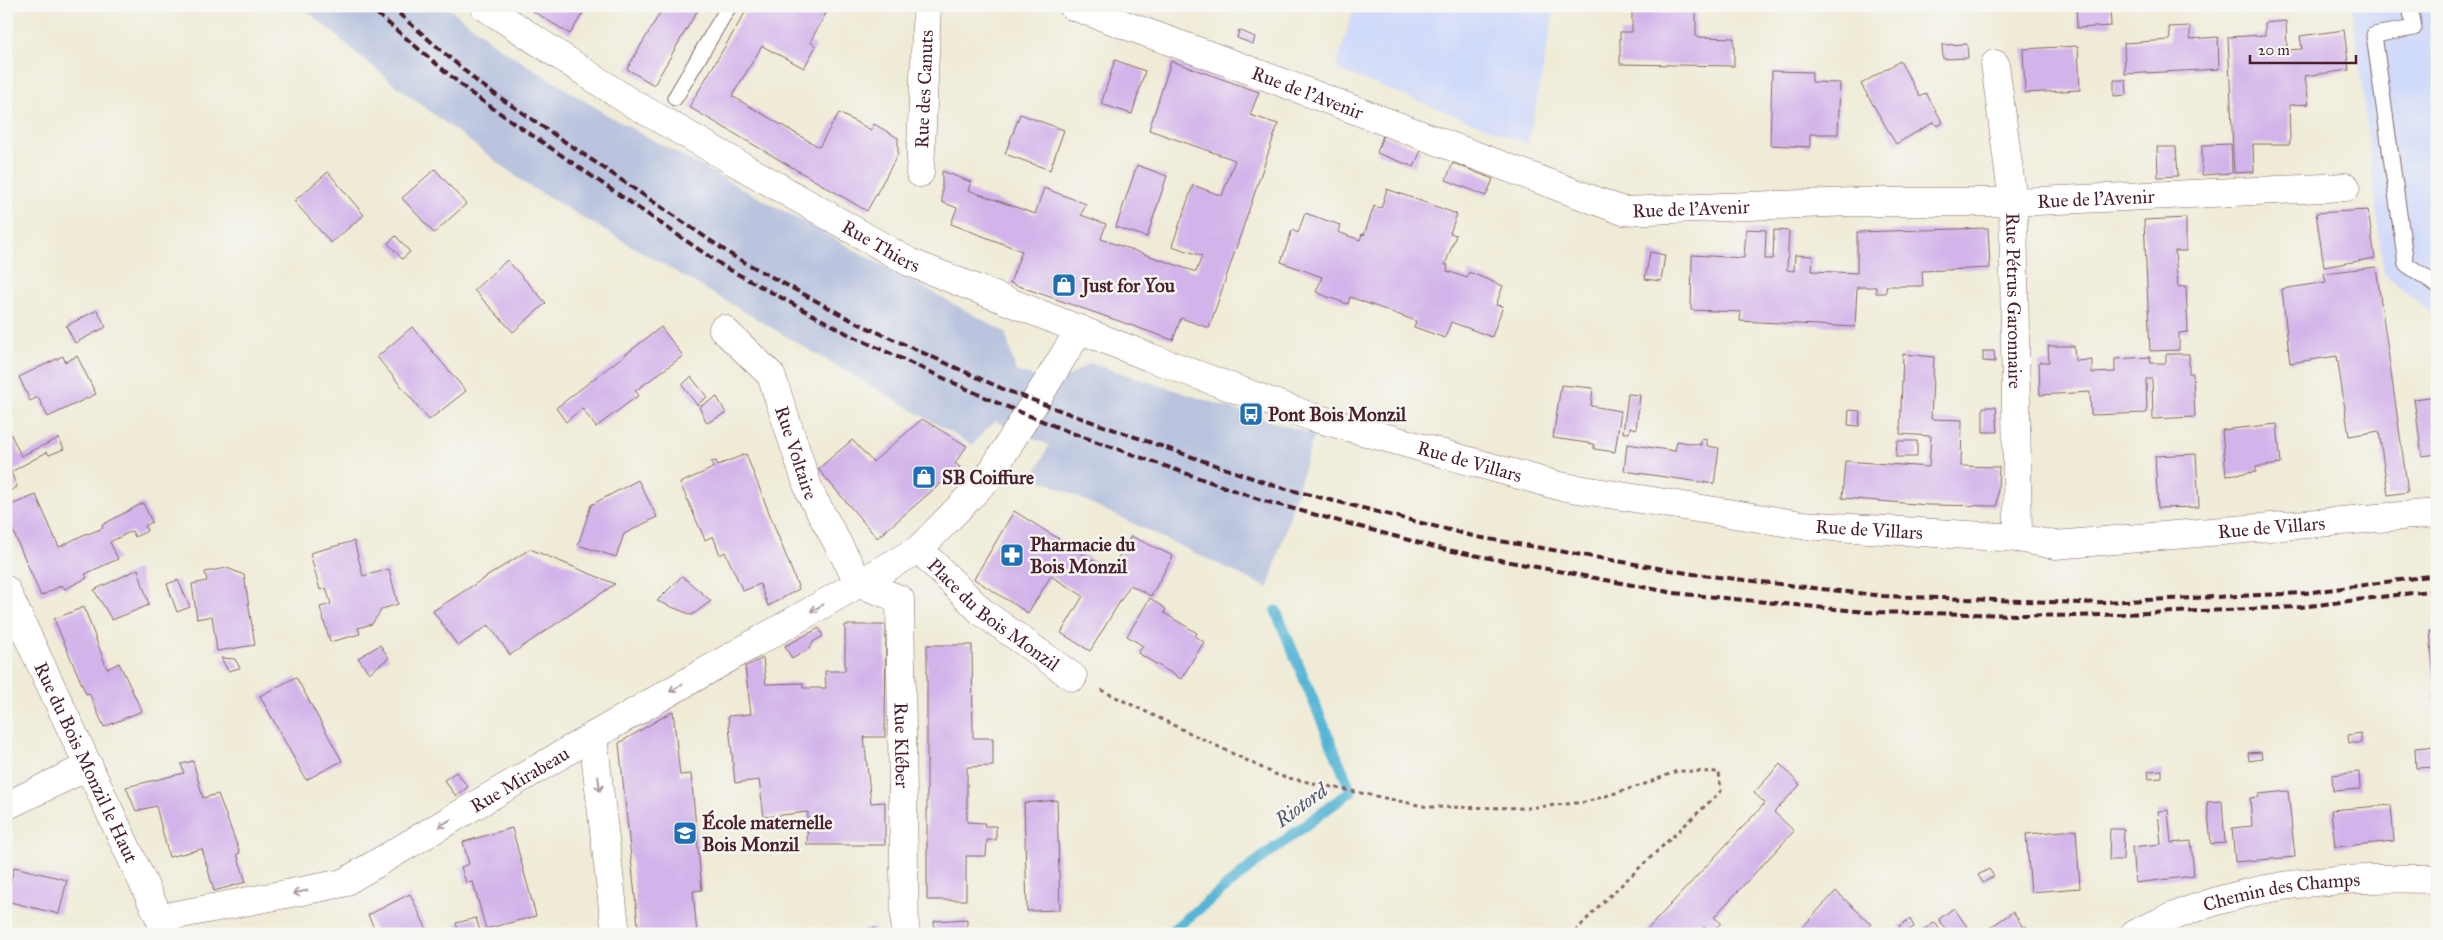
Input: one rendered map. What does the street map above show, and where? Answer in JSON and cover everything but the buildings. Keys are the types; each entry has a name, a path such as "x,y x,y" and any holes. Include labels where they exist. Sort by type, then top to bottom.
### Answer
{"street":[{"name":"Rue Thiers","path":"484,6 627,100 909,262 1312,417"},
{"name":"Rue des Canuts","path":"920,173 927,6"},
{"name":"Rue de l'Avenir","path":"1073,6 1233,64 1623,211 1852,202 2013,202 2346,187"},
{"name":"Rue Pétrus Garonnaire","path":"1995,64 2013,202 2018,538"},
{"name":"Rue Voltaire","path":"722,329 771,375 810,493 860,584"},
{"name":"Place du Bois Monzil","path":"860,584 919,549 988,478 1080,329"},
{"name":"Rue de Villars","path":"1312,417 1558,486 1802,525 2018,538 2055,545 2437,513"},
{"name":"Place du Bois Monzil","path":"919,549 982,612 1073,677"},
{"name":"Rue Mirabeau","path":"163,926 343,883 594,736 860,584"},
{"name":"Rue Kléber","path":"860,584 900,599 905,934"},
{"name":"Rue du Bois Monzil le Haut","path":"6,590 163,926"},
{"path":"594,736 616,934"},
{"path":"6,806 89,766"},
{"name":"Chemin des Champs","path":"2134,934 2164,919 2236,894 2268,887 2347,878 2437,879"}],"lane":[{"path":"675,98 729,6"},
{"path":"2410,6 2414,28 2374,35 2406,264 2437,285"}],"path":[{"path":"1073,677 1279,776 1428,807 1527,808 1586,802 1645,784 1677,771 1719,772 1721,791 1573,934"}],"shaded area":[{"path":"301,6 446,6 501,49 609,116 1005,332 1016,371 1056,384 1090,363 1314,435 1268,588 1034,476 1049,445 995,421 972,445 529,186 395,85"},
{"path":"1354,6 1564,6 1555,7 1528,144 1336,69"},
{"path":"2352,6 2437,6 2437,317 2384,274"}],"waterway":[{"name":"Riotord","path":"1168,934 1259,860 1351,791 1276,611"}],"railway":[{"path":"368,6 472,94 723,266 848,334 993,401 1072,433 1261,500 1442,549 1674,593 1866,612 2075,616 2300,607 2437,590"},
{"path":"390,6 480,84 733,256 855,322 1003,389 1275,486 1477,537 1693,574 1883,596 2080,603 2305,593 2437,575"}],"place":[{"name":"Just for You","path":"1064,285"},
{"name":"Pont Bois Monzil","path":"1251,414"},
{"name":"SB Coiffure","path":"924,477"},
{"name":"Pharmacie du Bois Monzil","path":"1012,555"},
{"name":"École maternelle Bois Monzil","path":"685,833"}]}
